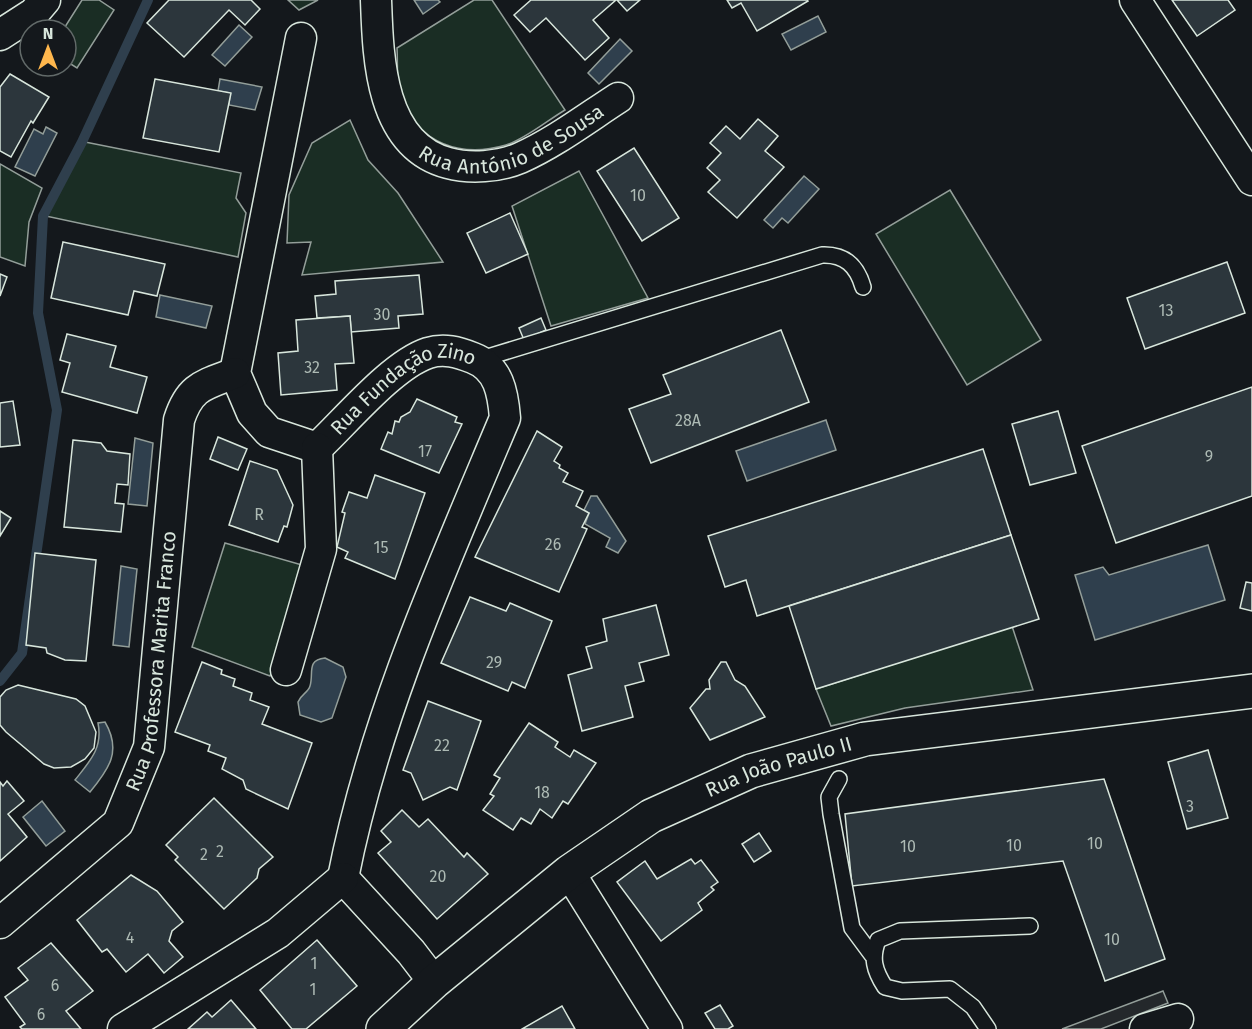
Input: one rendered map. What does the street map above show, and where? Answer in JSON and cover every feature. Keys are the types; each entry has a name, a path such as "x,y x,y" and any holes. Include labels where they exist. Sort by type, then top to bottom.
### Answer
{"street":[{"path":"0,35 34,13 45,0"},
{"name":"Rua António de Sousa","path":"376,0 381,58 388,100 398,125 413,145 436,160 467,168 519,158 618,98"},
{"path":"1135,0 1252,180"},
{"path":"235,373 301,38"},
{"name":"Rua Fundação Zino","path":"235,373 252,413 269,432 317,448 405,364 430,353 455,351 478,360 496,376 503,396 505,418 422,617 355,815 343,878"},
{"name":"Rua Professora Marita Franco","path":"0,923 118,823 149,747 179,420 184,402 195,388 235,373"},
{"path":"286,670 321,549 317,448"},
{"name":"Rua João Paulo II","path":"383,1029 434,982 568,872 651,816 751,771 807,753 865,739 1252,691"},
{"path":"568,872 667,1029"},
{"path":"123,1029 278,933 343,878 411,952 434,982"},
{"path":"1145,1029 1178,1019"}],"lane":[{"path":"478,360 822,255 844,258 858,270 863,288"},
{"path":"839,779 829,797 852,928 872,955 877,974 885,987 902,991 950,989 974,1007 988,1029"},
{"path":"872,955 878,940 900,930 1030,926"}],"green space":[{"path":"82,0 99,0 114,10 78,66 78,18 71,18"},
{"path":"288,0 318,0 299,10"},
{"path":"474,0 492,0 565,110 513,142 489,149 473,150 443,144 430,137 409,114 399,92 397,48"},
{"path":"350,120 368,160 398,193 443,262 302,275 311,242 287,243 289,195 312,143"},
{"path":"80,141 241,173 236,198 246,213 238,257 41,215"},
{"path":"0,164 42,188 29,222 25,266 0,257"},
{"path":"579,171 648,298 551,326 512,206"},
{"path":"950,190 1041,340 967,385 876,234"},
{"path":"225,543 309,567 270,676 192,647"},
{"path":"1012,626 1033,690 905,708 831,726 816,689"}],"shaded area":[{"path":"1163,991 1168,1003 1101,1029 1062,1029"}],"water":[{"path":"414,0 438,0 440,2 423,14"},
{"path":"818,16 826,32 791,50 782,34"},
{"path":"239,25 252,37 225,66 212,55"},
{"path":"620,39 632,51 599,84 588,73"},
{"path":"220,79 262,87 255,110 229,105 230,93 218,91"},
{"path":"46,127 57,133 35,176 15,167 34,129 43,134"},
{"path":"804,176 819,189 788,223 782,218 773,228 764,220"},
{"path":"160,295 212,306 206,328 156,317"},
{"path":"826,420 836,450 747,481 736,451"},
{"path":"135,438 153,443 147,506 128,504"},
{"path":"591,496 597,496 626,541 618,553 606,547 610,538 585,524 589,513 584,510"},
{"path":"1208,545 1225,600 1095,640 1075,575 1103,567 1109,575"},
{"path":"121,566 137,569 129,647 113,645"},
{"path":"325,658 343,667 346,677 332,718 321,722 300,715 298,702 310,686 313,664"},
{"path":"105,722 110,732 113,751 108,767 90,792 75,780 97,747 98,723"},
{"path":"42,801 65,831 46,846 23,817"}],"building":[{"path":"169,0 251,0 260,9 245,25 229,10 184,57 147,23"},
{"path":"531,0 616,0 593,20 609,38 585,60 546,18 530,32 514,15"},
{"path":"617,0 640,0 627,11"},
{"path":"727,0 808,1 757,31 741,3 732,8"},
{"path":"1172,0 1228,0 1235,10 1197,36"},
{"path":"10,74 49,97 33,123 31,121 11,157 0,151 0,87"},
{"path":"155,79 231,93 219,152 143,138"},
{"path":"758,119 778,136 765,151 784,167 737,218 708,192 720,180 707,168 721,153 710,143 726,126 740,139"},
{"path":"634,148 679,218 642,241 597,171"},
{"path":"510,213 528,254 486,273 467,233"},
{"path":"63,242 165,264 157,296 134,291 128,315 51,298"},
{"path":"1227,262 1245,313 1145,349 1127,298"},
{"path":"0,274 7,277 0,296"},
{"path":"419,275 423,314 398,316 399,328 351,332 350,316 317,318 315,296 336,294 335,281"},
{"path":"350,316 354,363 335,364 337,390 281,395 278,353 298,351 296,320"},
{"path":"541,318 546,330 524,340 519,328"},
{"path":"781,330 809,402 651,463 629,409 671,394 663,375"},
{"path":"67,334 116,346 110,367 147,377 137,413 62,392 70,363 60,360"},
{"path":"1252,387 1252,496 1116,543 1082,446"},
{"path":"417,399 457,417 455,422 462,424 439,473 381,449 388,432 392,434 395,421 399,422 401,417 410,412"},
{"path":"13,401 20,445 0,447 0,403"},
{"path":"1058,411 1076,473 1030,485 1012,424"},
{"path":"537,431 562,447 554,461 560,465 559,468 568,473 563,482 583,491 576,506 589,513 582,527 587,529 559,592 475,557"},
{"path":"218,437 247,449 238,470 210,459"},
{"path":"73,440 101,443 107,451 130,454 128,485 117,484 115,503 124,504 121,532 64,527"},
{"path":"983,449 1011,535 757,616 746,580 725,587 708,536"},
{"path":"250,461 277,470 293,505 287,527 284,526 278,542 229,525"},
{"path":"375,475 425,493 395,579 345,558 348,552 337,547 345,513 342,512 349,492 367,498"},
{"path":"0,511 11,518 0,536"},
{"path":"1011,535 1039,619 816,689 789,606"},
{"path":"35,553 96,560 86,661 65,660 47,653 46,648 26,645"},
{"path":"1246,582 1252,583 1252,611 1240,608"},
{"path":"470,597 506,611 510,603 552,621 525,688 512,682 508,691 441,663"},
{"path":"656,605 669,655 639,663 644,681 625,686 633,717 582,731 568,675 592,668 586,647 607,641 603,619"},
{"path":"202,662 222,670 221,674 235,679 233,686 252,693 250,700 269,707 262,724 312,743 288,809 246,789 243,780 222,769 226,758 208,751 210,745 175,732"},
{"path":"721,662 726,662 735,680 745,686 765,717 710,740 690,708 706,689 710,689 709,680"},
{"path":"18,685 76,699 85,706 96,732 94,748 85,759 71,767 54,768 44,764 6,732 0,725 0,697 6,690"},
{"path":"428,701 481,721 457,790 450,787 423,800 411,773 403,770"},
{"path":"529,723 558,742 555,747 570,757 574,750 596,763 568,804 563,801 552,818 540,809 531,824 521,818 513,830 483,810 494,796 490,794 500,778 494,775"},
{"path":"1208,750 1228,818 1187,829 1168,762"},
{"path":"1104,779 1165,959 1105,981 1063,861 852,886 845,814"},
{"path":"7,781 24,801 8,814 27,837 0,861 0,782 3,786"},
{"path":"214,798 273,857 259,869 257,878 224,909 175,860 178,857 166,845"},
{"path":"402,810 419,827 428,819 464,857 467,853 488,874 437,919 378,853 391,842 381,831"},
{"path":"759,833 771,851 754,862 742,844"},
{"path":"691,859 695,864 701,860 718,882 711,887 714,890 698,903 702,910 661,941 617,882 645,861 657,879"},
{"path":"131,875 157,891 183,922 172,931 169,941 183,957 164,973 148,954 126,972 107,949 102,952 77,920"},
{"path":"317,940 357,986 306,1029 292,1029 260,990"},
{"path":"51,943 93,991 66,1011 81,1029 22,1029 20,1027 25,1024 5,997 28,980 18,968"},
{"path":"231,1000 256,1029 188,1029 207,1012 212,1017"},
{"path":"720,1005 733,1026 728,1029 715,1029 705,1013"},
{"path":"562,1006 575,1029 522,1029"}],"waterway":[{"path":"0,681 22,653 57,410 38,313 43,216 82,142 148,0"}]}
